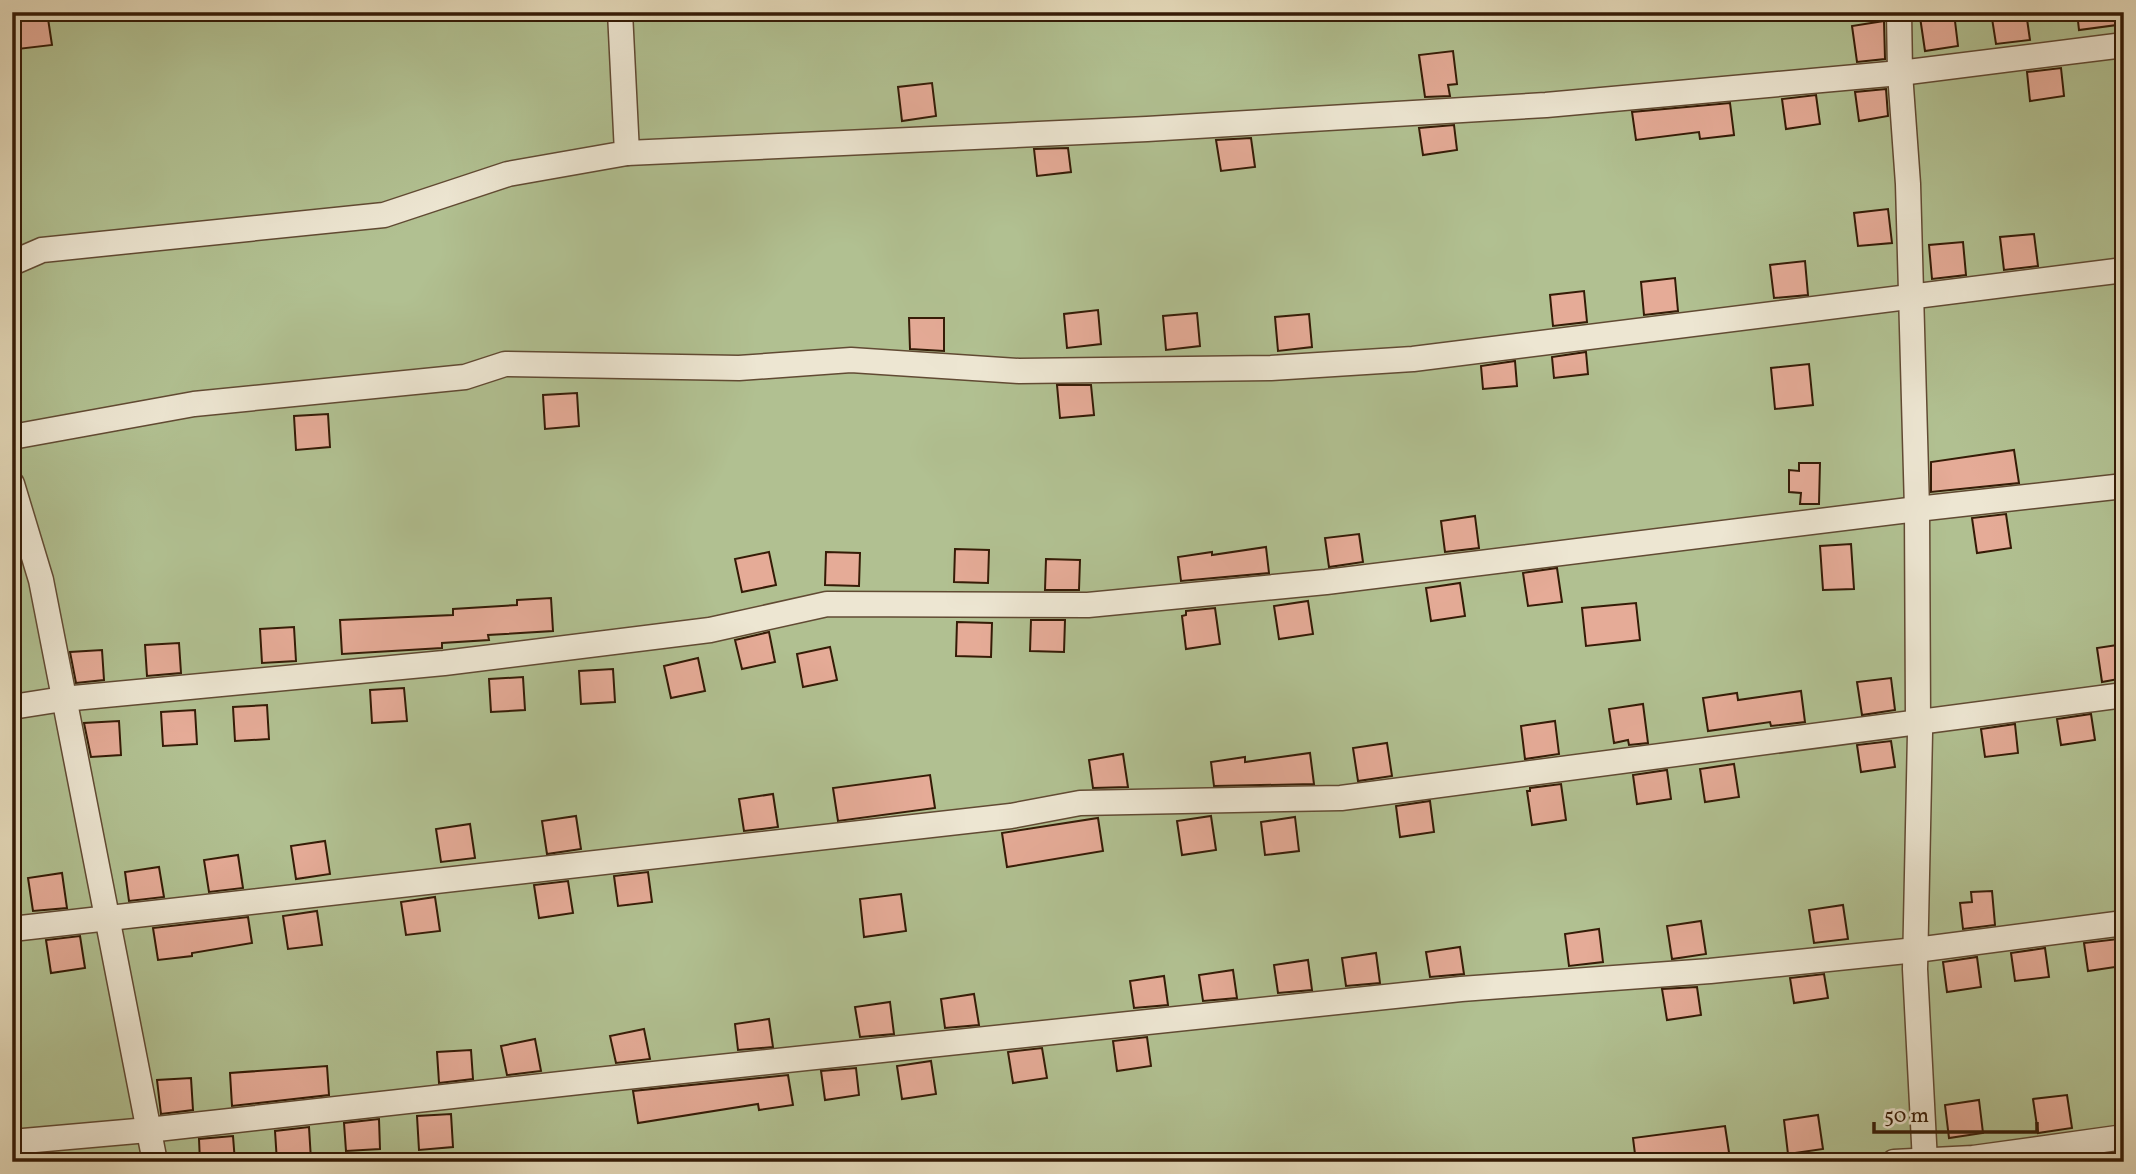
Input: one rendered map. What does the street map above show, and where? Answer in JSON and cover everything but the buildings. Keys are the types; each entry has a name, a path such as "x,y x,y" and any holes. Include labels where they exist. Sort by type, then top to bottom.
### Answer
{"street":[{"path":"620,12 627,153"},
{"path":"1899,12 1900,73 1908,184 1917,509 1920,733 1916,950 1925,1160"},
{"path":"12,263 42,250 384,215 508,174 627,153 1147,129 1518,107 1900,73 2124,45"},
{"path":"12,437 194,404 465,377 505,365 739,368 851,360 1019,371 1271,368 1413,359 2124,270"},
{"path":"12,484 41,580 155,1162"},
{"path":"12,707 63,699 471,660 710,630 827,604 1088,605 1340,580 2124,486"},
{"path":"12,929 1011,816 1080,803 1341,798 2124,695"},
{"path":"12,1142 148,1130 1461,989 1710,971 1916,950 2124,923"},
{"path":"1894,1162 1973,1158 2124,1137"}],"green space":[{"path":"12,12 2124,12 2124,1162 12,1162"}]}
